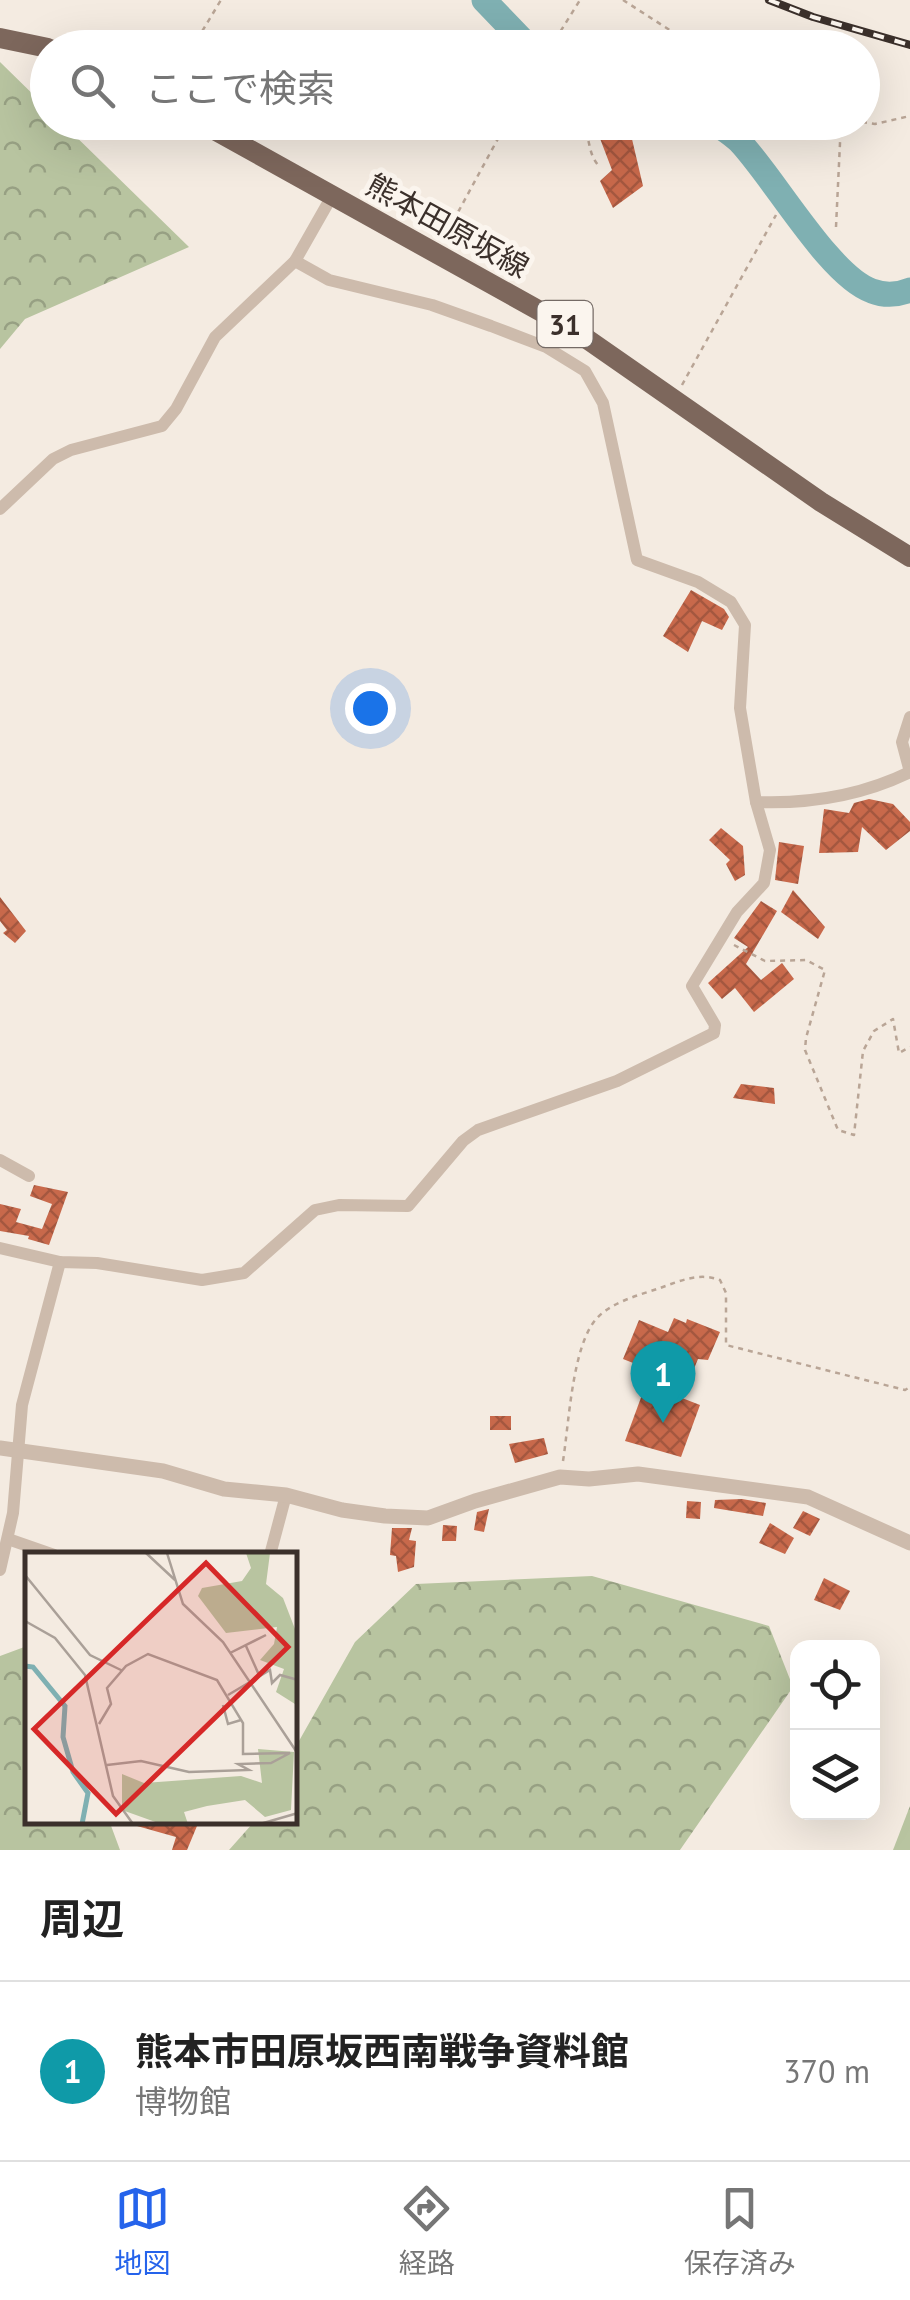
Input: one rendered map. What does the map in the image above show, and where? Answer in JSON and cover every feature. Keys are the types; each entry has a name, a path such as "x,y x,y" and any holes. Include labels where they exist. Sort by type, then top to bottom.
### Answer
{"main road":[{"path":"0,38 30,44"},
{"name":"熊本田原坂線","path":"232,140 574,330 821,502 910,557"}],"street":[{"path":"0,509 62,454 91,442 162,426 176,409 215,337 295,261 332,196"},
{"path":"0,1248 60,1262 98,1263 202,1280 244,1274 315,1210 408,1206 478,1130 617,1081 714,1032 716,1025 692,986 737,912 764,883 770,850 756,802 740,708 745,624 731,602 698,582 637,560 603,403 585,371 546,348 491,326 432,305 329,280 295,261"},
{"path":"756,802 816,801 880,786 910,772 902,742 910,717"},
{"path":"0,1160 29,1176"},
{"path":"0,1570 8,1539 22,1406 60,1262"},
{"path":"0,1448 163,1472 224,1489 286,1495 371,1514 428,1518 474,1500 560,1477 589,1480 638,1474 808,1497 910,1542"},
{"path":"271,1552 286,1495"},
{"path":"8,1539 45,1552"}],"path":[{"path":"203,30 221,0"},
{"path":"561,30 580,0"},
{"path":"623,0 670,30"},
{"path":"880,123 910,116"},
{"path":"436,252 497,140"},
{"path":"590,140 590,155 599,166"},
{"path":"836,226 840,140"},
{"path":"675,398 776,215"},
{"path":"720,938 765,961 806,960 825,970 805,1050 838,1130 854,1135 864,1051 874,1032 893,1020 899,1052 910,1048"},
{"path":"560,1477 578,1366 588,1330 600,1315 626,1300 693,1277 720,1280 726,1293 726,1345 906,1390 910,1386"}],"green space":[{"path":"0,62 30,91 30,140 79,140 189,247 25,319 0,349"},
{"path":"592,1576 769,1626 790,1679 790,1691 680,1850 229,1850 251,1825 298,1825 298,1743 355,1642 416,1584"},
{"path":"25,1647 25,1825 111,1825 120,1850 0,1850 0,1656"},
{"path":"910,1806 910,1850 893,1850"}],"building":[{"path":"601,140 632,140 643,186 613,208 600,181 612,170"},
{"path":"691,590 724,609 729,617 722,630 702,621 688,652 663,636"},
{"path":"869,799 893,804 910,822 910,831 886,850 862,827 858,852 819,853 824,809 849,813 854,803"},
{"path":"721,828 743,846 745,875 735,881 726,864 730,860 709,840"},
{"path":"779,842 804,846 798,884 775,880"},
{"path":"793,890 825,927 818,939 781,912"},
{"path":"0,897 26,931 15,943 3,933 7,930 0,921"},
{"path":"761,901 777,911 746,964 761,980 782,963 794,979 754,1012 735,988 722,999 708,983 748,947 734,938"},
{"path":"741,1084 774,1088 775,1104 733,1098"},
{"path":"34,1185 68,1192 49,1245 28,1239 29,1236 0,1231 0,1204 21,1209 16,1222 42,1229 52,1204 30,1196"},
{"path":"674,1318 720,1332 708,1360 698,1359 693,1371 662,1358 656,1372 623,1359 639,1320 668,1332"},
{"path":"646,1384 700,1405 681,1457 625,1441"},
{"path":"490,1416 511,1416 511,1430 490,1430"},
{"path":"544,1438 548,1454 515,1463 509,1444"},
{"path":"715,1500 766,1503 763,1516 714,1508"},
{"path":"687,1501 701,1502 700,1519 686,1518"},
{"path":"489,1509 484,1532 474,1530 477,1512"},
{"path":"803,1511 820,1519 810,1536 793,1528"},
{"path":"770,1523 794,1538 785,1554 759,1543"},
{"path":"443,1525 457,1526 456,1541 442,1541"},
{"path":"392,1528 412,1528 409,1540 416,1541 414,1567 398,1572 396,1556 390,1555"},
{"path":"824,1578 850,1591 840,1610 814,1600"},
{"path":"137,1826 197,1826 187,1850 172,1850 176,1837"}],"waterway":[{"path":"484,0 513,30"},
{"path":"738,140 820,246 855,282 882,294 910,290"}],"railway":[{"path":"769,0 858,30"},
{"path":"880,36 910,45"}],"place":[{"name":"熊本市田原坂西南戦争資料館","path":"663,1423"}]}
